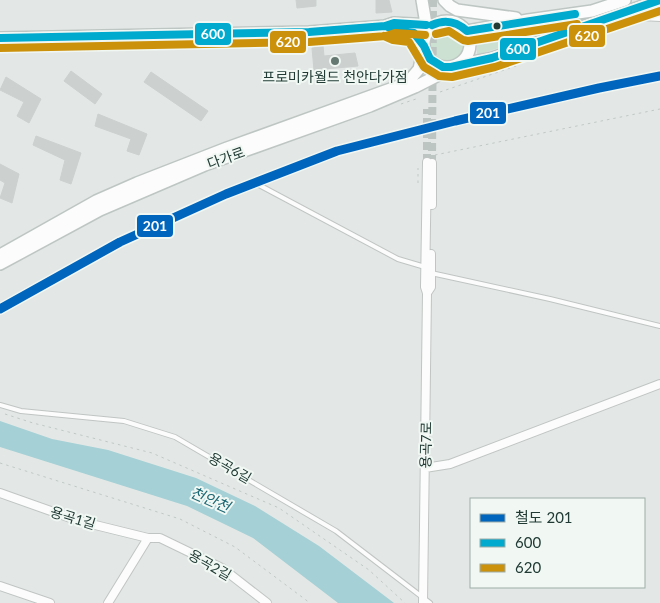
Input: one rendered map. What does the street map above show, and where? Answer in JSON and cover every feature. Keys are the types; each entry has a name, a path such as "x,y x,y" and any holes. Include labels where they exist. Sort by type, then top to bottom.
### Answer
{"street":[{"path":"437,0 454,21"},
{"path":"444,0 457,10 528,20"},
{"path":"467,31 592,11 625,0"},
{"path":"415,93 492,58 660,0"},
{"path":"404,23 415,12 422,1"},
{"path":"422,1 429,27 424,46"},
{"path":"0,38 309,32 386,26 394,22 429,27 447,20 462,25 470,38 471,46 469,53 458,64"},
{"path":"386,26 395,30 414,33 424,46 426,53 436,64 443,67 492,58"},
{"name":"다가로","path":"0,255 96,201 129,187 227,148 407,83 419,69 424,46"},
{"name":"다가로","path":"0,264 100,210 205,165 370,106 415,93 458,64"},
{"name":"용곡7로","path":"423,600 427,293 430,287 428,270 427,162"},
{"path":"425,468 445,466 660,384"},
{"name":"용곡1길","path":"0,494 79,521 148,538"},
{"path":"108,603 148,538"},
{"name":"용곡2길","path":"148,538 160,538 222,568 267,603"},
{"path":"0,586 50,603"}],"lane":[{"path":"612,17 660,18"},
{"path":"259,185 398,259 428,270 660,326"},
{"name":"용곡6길","path":"0,405 21,411 124,421 175,437 336,531 423,600 430,603"}],"path":[{"path":"440,92 519,65"},
{"path":"398,106 415,93"},
{"path":"422,180 427,162 660,108"},
{"path":"418,168 418,183"},
{"path":"0,412 32,423 152,453 278,508 369,570 405,603"},
{"path":"0,463 180,519 235,547 310,603"}],"green space":[{"path":"590,18 477,55 474,33"},
{"path":"447,24 461,30 467,44 461,58 447,64 433,58 427,44 433,30"}],"water":[{"name":"천안천","path":"0,421 52,439 108,450 196,478 255,506 319,546 394,603 338,603 253,538 187,506 0,447"}],"building":[{"path":"296,0 316,0 316,6 297,8"},
{"path":"376,0 389,0 392,12 376,13"},
{"name":"프로미카월드 천안다가점","path":"323,46 324,56 355,53 358,66 314,70 312,48"},
{"path":"71,71 102,94 95,104 64,81"},
{"path":"151,72 208,111 201,121 144,82"},
{"path":"6,77 41,99 29,123 17,116 24,102 0,90"},
{"path":"98,114 147,134 139,155 127,151 131,139 95,126"},
{"path":"36,136 81,153 71,184 60,180 65,160 33,145"},
{"path":"0,164 19,174 12,203 0,198 5,183 0,180"}],"tunnel":[{"path":"432,163 433,0"},
{"path":"427,109 427,162"}],"rail line":[{"name":"201","path":"0,309 120,242 226,194 337,151 455,121 660,76"}],"transit line":[{"name":"600","path":"388,27 414,33 424,46 430,59 443,67 451,67 492,58 660,0"},
{"name":"620","path":"384,36 393,40 409,42 424,67 439,76 452,77 495,67 660,11"},
{"name":"600","path":"432,25 450,22 459,25 467,31 575,14"},
{"name":"600","path":"0,38 309,32 385,26 394,23 426,25"},
{"name":"620","path":"436,34 449,31 468,41 577,24"},
{"name":"620","path":"0,48 309,42 386,36 395,33 425,35"}],"place":[{"name":"프로미카월드 천안다가점","path":"335,61"}]}
